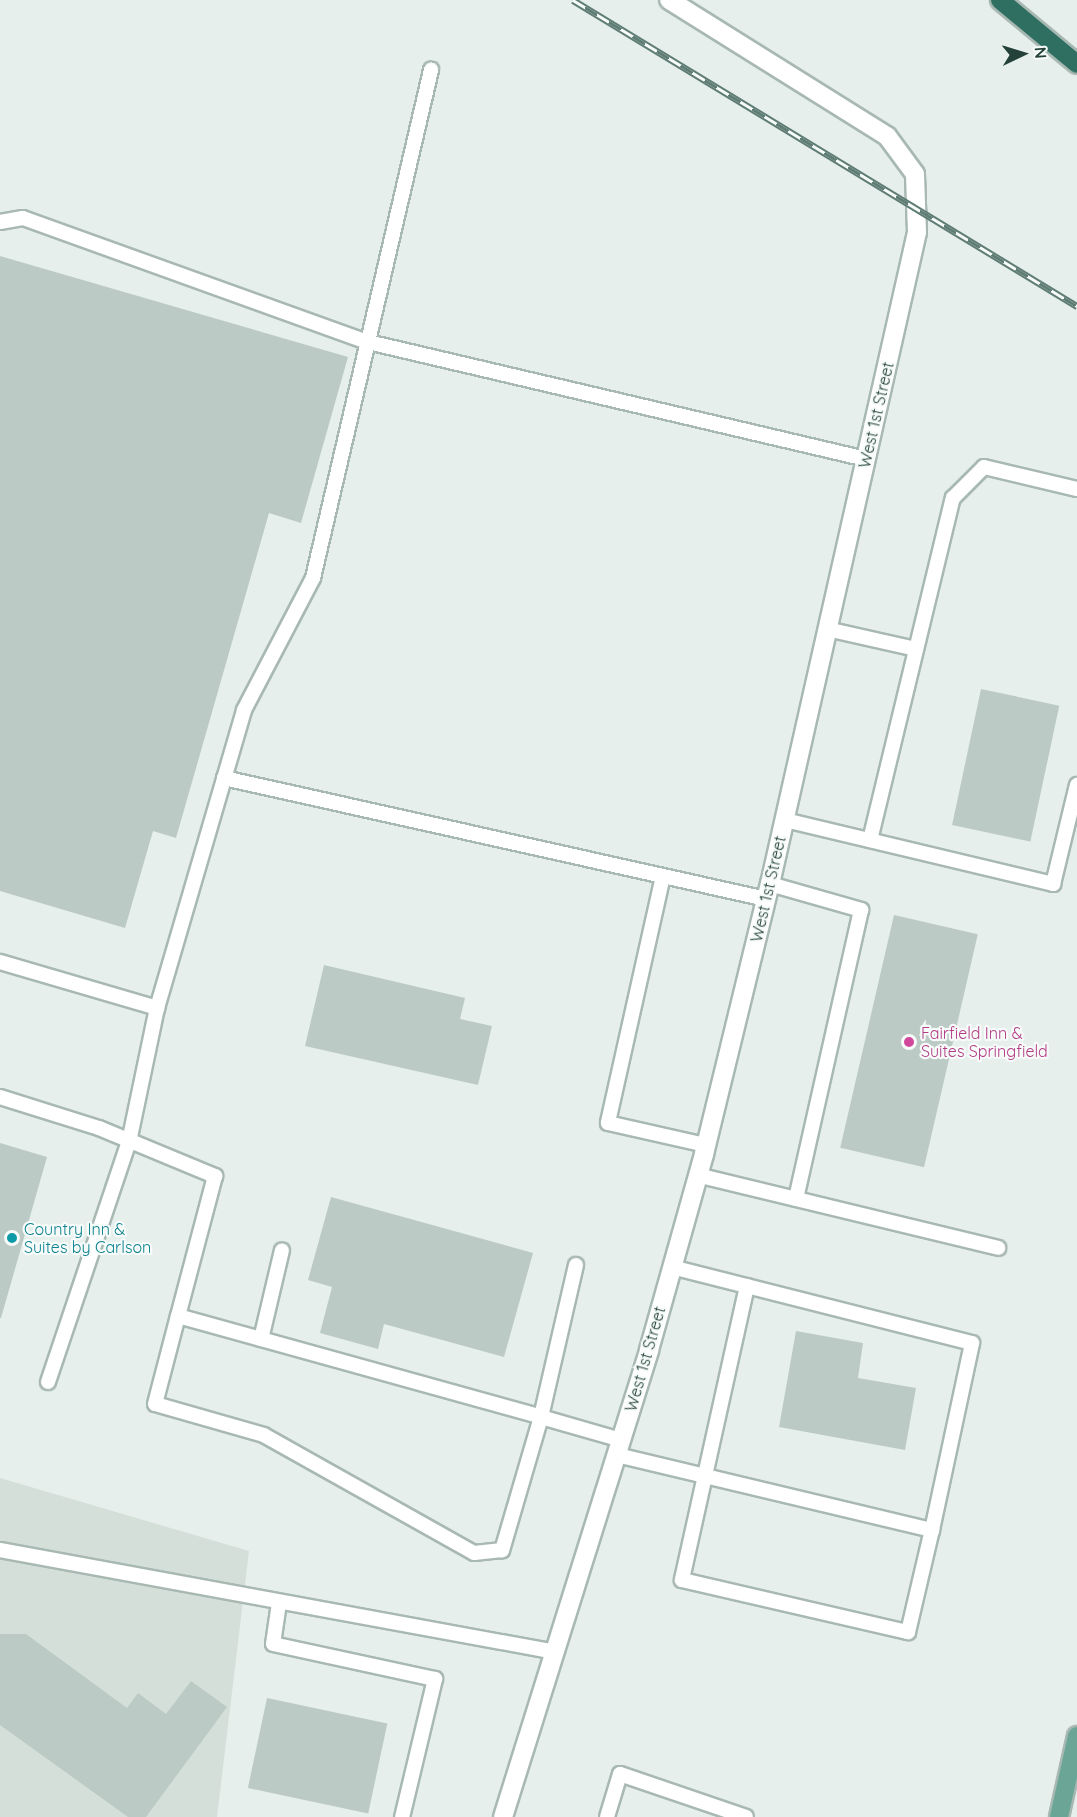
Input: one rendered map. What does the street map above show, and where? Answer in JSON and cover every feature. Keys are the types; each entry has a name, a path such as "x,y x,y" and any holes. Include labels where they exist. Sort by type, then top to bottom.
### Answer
{"highway":[{"path":"1000,0 1077,64"}],"main road":[{"path":"1059,1817 1077,1736"}],"street":[{"name":"West 1st Street","path":"503,1817 619,1447 705,1145 785,820 916,232 915,174 887,135 669,0"}],"lane":[{"path":"48,1382 129,1142 157,1008 244,710 313,578 431,70"},
{"path":"0,222 23,218 368,342 866,459"},
{"path":"870,840 953,498 984,467 1077,489"},
{"path":"827,629 916,649"},
{"path":"224,778 663,876 768,892 861,910 796,1199"},
{"path":"785,820 1053,884 1077,785"},
{"path":"663,876 608,1123 705,1145"},
{"path":"0,962 157,1008"},
{"path":"0,1097 129,1142 215,1176 155,1404 264,1435 474,1553 501,1550 541,1417 576,1265"},
{"path":"697,1175 998,1248"},
{"path":"261,1339 282,1250"},
{"path":"672,1267 747,1286 972,1343 908,1632 682,1580 747,1286"},
{"path":"178,1316 541,1417 619,1447 705,1476 932,1530"},
{"path":"0,1550 556,1652"},
{"path":"279,1603 273,1644 435,1679 402,1817"},
{"path":"607,1817 620,1774 746,1817"}],"shaded area":[{"path":"0,1478 249,1551 217,1817 0,1817"}],"building":[{"path":"0,256 348,357 301,523 269,513 176,838 153,831 125,928 0,891"},
{"path":"981,689 1059,706 1030,842 952,825"},
{"name":"Fairfield Inn & Suites Springfield","path":"894,915 978,934 924,1167 840,1148"},
{"path":"324,965 465,998 460,1019 492,1026 478,1085 305,1046"},
{"name":"Country Inn & Suites by Carlson","path":"0,1143 47,1157 1,1318 0,1318"},
{"path":"331,1197 533,1253 504,1357 384,1324 378,1349 320,1333 332,1287 308,1280"},
{"path":"796,1331 863,1343 858,1378 916,1388 905,1450 779,1427"},
{"path":"0,1634 26,1634 127,1708 138,1693 166,1714 191,1681 227,1707 146,1817 128,1817 0,1725"},
{"path":"267,1698 387,1724 368,1814 248,1788"}],"railway":[{"path":"573,0 1077,306"}],"place":[{"name":"Fairfield Inn & Suites Springfield","path":"909,1042"},
{"name":"Country Inn & Suites by Carlson","path":"12,1238"}]}
